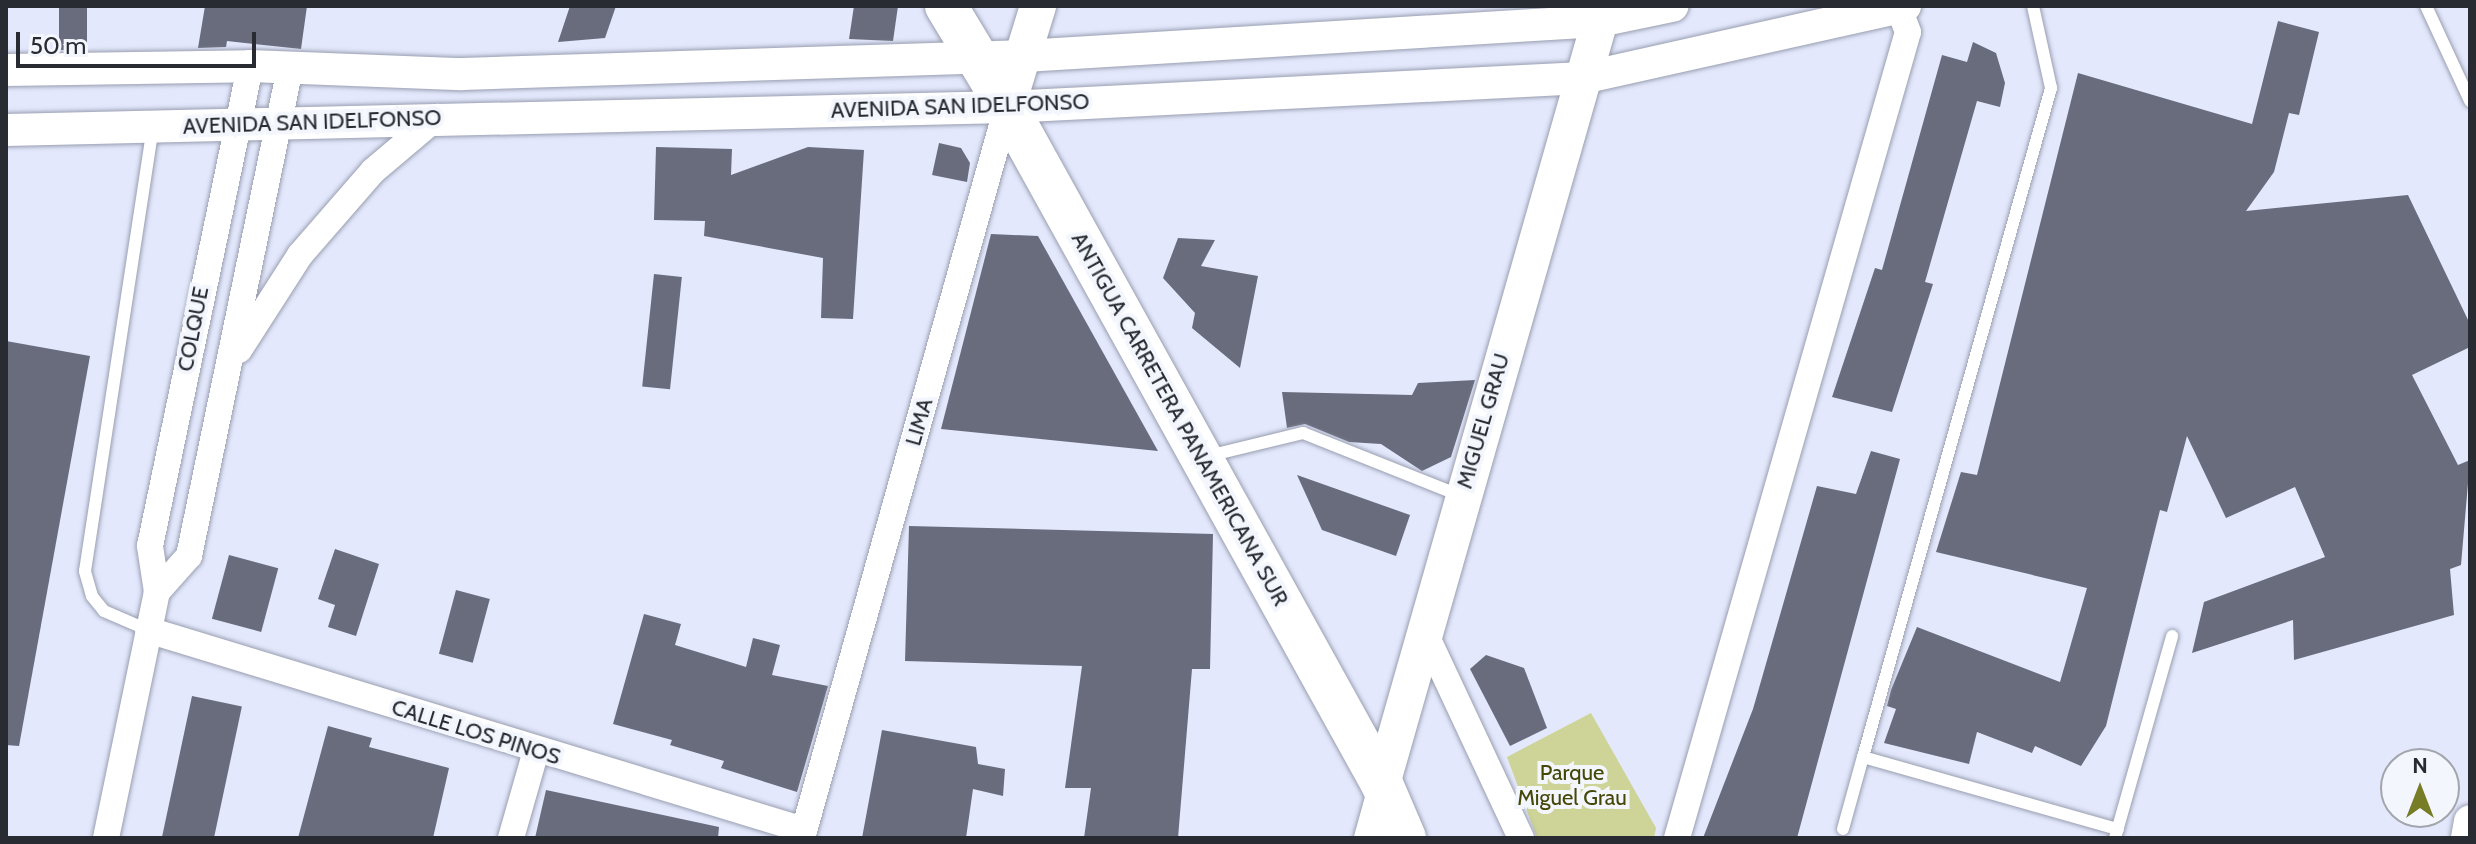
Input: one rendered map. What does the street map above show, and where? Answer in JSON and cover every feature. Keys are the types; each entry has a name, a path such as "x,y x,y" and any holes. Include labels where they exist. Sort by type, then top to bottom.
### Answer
{"highway":[{"name":"ANTIGUA CARRETERA PANAMERICANA SUR","path":"946,6 1007,107 1382,784 1405,838"}],"main road":[{"name":"LIMA","path":"1007,107 1038,6"},
{"name":"MIGUEL GRAU","path":"1382,784 1461,496 1602,13"}],"street":[{"name":"AVENIDA SAN IDELFONSO","path":"6,70 250,66 462,74 1024,56 1672,6"},
{"name":"AVENIDA SAN IDELFONSO","path":"6,130 239,126 437,117 1007,107 1583,78 1900,6"},
{"path":"1677,838 1908,32 1900,6"},
{"name":"COLQUE","path":"106,838 157,592 150,546 250,66"},
{"name":"COLQUE","path":"157,592 189,556 290,68"},
{"name":"LIMA","path":"803,834 1007,107"},
{"name":"COLQUE","path":"230,364 300,255 373,171 437,117"},
{"name":"CALLE LOS PINOS","path":"148,630 803,834"},
{"path":"1425,633 1521,838"},
{"path":"511,838 536,751"},
{"name":"MIGUEL GRAU","path":"1367,838 1382,784"},
{"path":"2467,838 2470,821"}],"lane":[{"path":"1843,829 2051,88 2033,6"},
{"path":"2426,6 2470,101"},
{"path":"148,630 104,611 92,596 85,571 153,127"},
{"path":"1201,457 1303,433 1461,496"},
{"path":"1863,757 2116,834 2172,636"}],"green space":[{"name":"Parque Miguel Grau","path":"1591,713 1656,828 1654,838 1537,838 1507,757"}],"building":[{"path":"59,6 87,6 87,50 59,50"},
{"path":"205,6 307,6 301,49 227,41 226,47 198,48"},
{"path":"570,6 616,6 605,38 558,42"},
{"path":"854,6 898,6 893,41 849,39"},
{"path":"2278,21 2319,32 2299,115 2289,113 2274,172 2246,211 2408,195 2470,324 2470,347 2412,375 2458,465 2470,460 2461,565 2450,569 2454,615 2294,660 2293,620 2192,653 2204,602 2325,557 2295,487 2226,518 2187,436 2167,512 2160,510 2106,726 2081,766 2035,746 2032,753 1977,732 1969,764 1884,743 1896,709 1887,706 1891,690 1917,627 2060,682 2087,588 1936,552 1961,472 1977,475 2078,73 2252,124"},
{"path":"1973,42 1996,53 2005,83 2000,107 1977,101 1925,282 1933,284 1892,412 1832,397 1875,268 1882,270 1942,55 1967,62"},
{"path":"939,143 961,148 970,163 967,182 932,175"},
{"path":"656,147 732,149 731,175 808,147 864,150 853,319 821,318 823,258 704,236 705,221 654,220"},
{"path":"991,234 1038,236 1158,451 941,429"},
{"path":"1178,238 1215,240 1201,266 1258,276 1240,368 1192,328 1195,313 1163,278"},
{"path":"654,274 682,277 670,389 642,386"},
{"path":"6,341 90,356 19,746 6,745"},
{"path":"1475,380 1451,457 1422,471 1381,444 1349,442 1305,424 1287,428 1282,392 1412,395 1418,383"},
{"path":"1871,451 1900,459 1797,838 1703,838 1753,709 1817,486 1856,494"},
{"path":"1297,475 1410,515 1396,556 1322,530"},
{"path":"909,526 1213,534 1210,669 1192,669 1178,838 1084,838 1091,788 1065,788 1082,666 905,661"},
{"path":"335,549 379,564 356,636 328,627 335,605 318,599"},
{"path":"229,555 278,568 261,632 212,619"},
{"path":"456,590 490,599 473,663 439,654"},
{"path":"644,614 681,624 675,645 746,667 753,638 780,645 772,675 828,686 797,792 721,768 724,761 670,745 672,740 613,724"},
{"path":"1486,655 1524,668 1547,728 1510,746 1470,669"},
{"path":"192,696 242,707 214,838 162,838"},
{"path":"328,726 372,738 369,747 449,768 433,838 298,838"},
{"path":"882,730 976,747 978,764 1005,769 1003,796 973,789 966,838 862,838"},
{"path":"546,790 719,827 718,838 535,838"}]}
